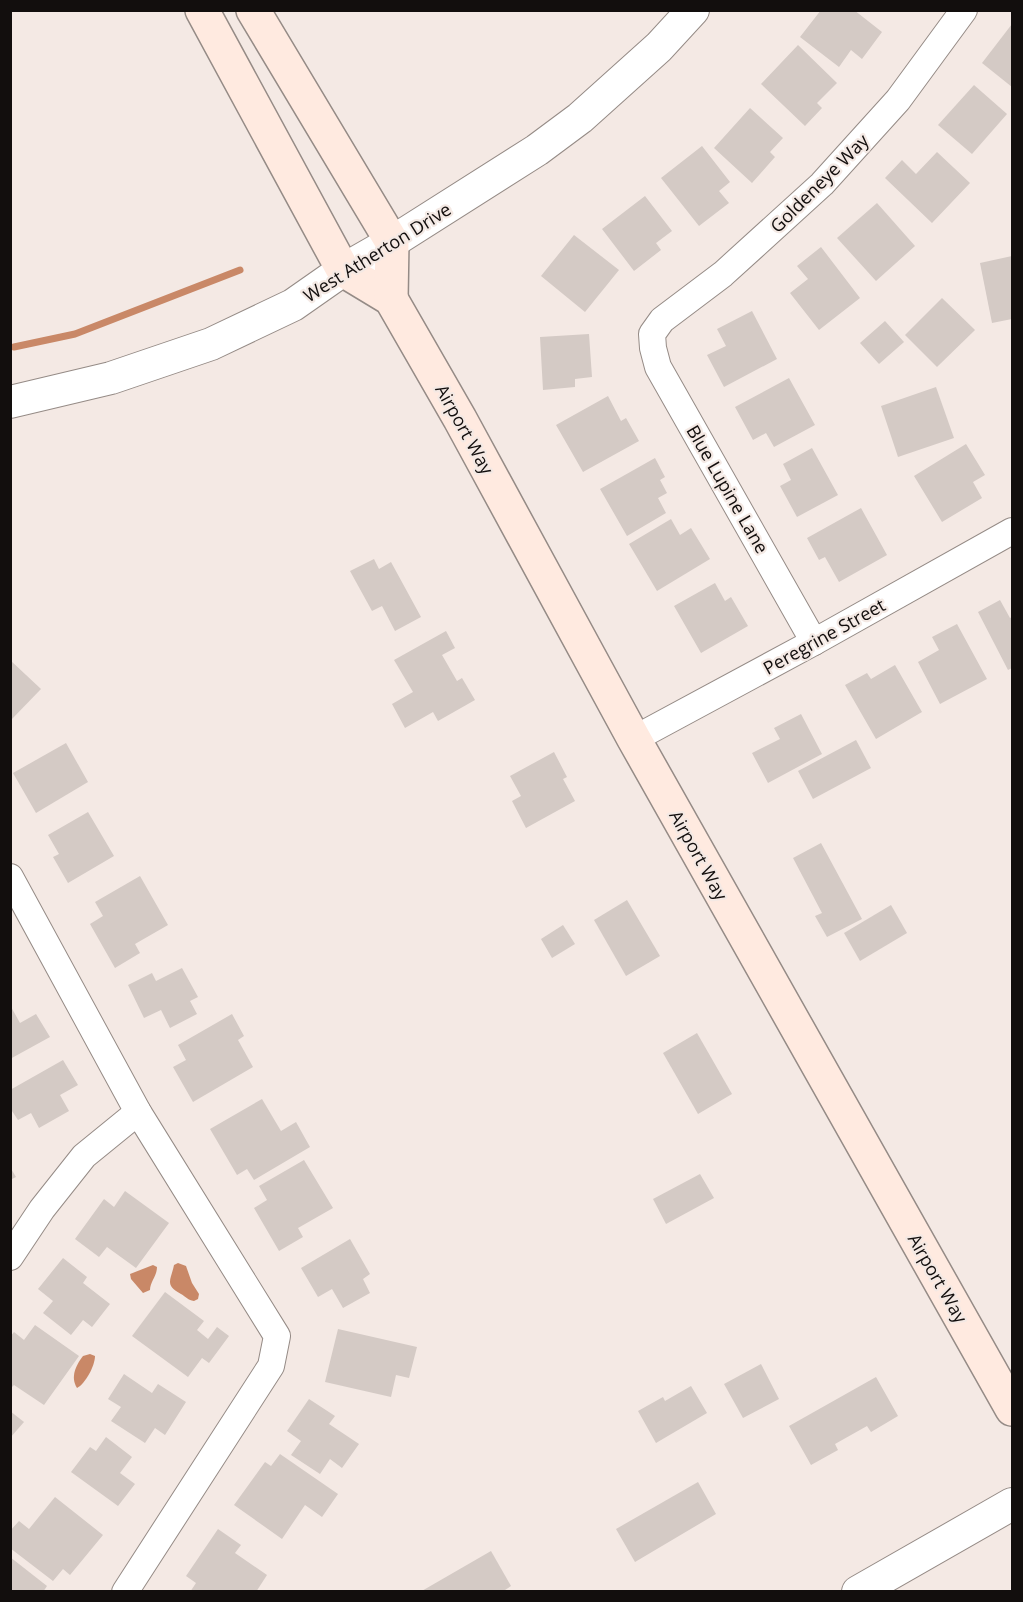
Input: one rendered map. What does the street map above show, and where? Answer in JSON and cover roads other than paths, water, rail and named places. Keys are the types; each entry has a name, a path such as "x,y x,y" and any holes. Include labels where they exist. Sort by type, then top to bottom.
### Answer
{"main road":[{"path":"202,10 343,270"},
{"path":"253,10 392,242 391,299"},
{"name":"Airport Way","path":"343,270 391,299 460,419 634,739 1012,1409"}],"street":[{"name":"West Atherton Drive","path":"10,402 111,378 211,344 293,305 343,270 392,242 537,150 580,118 659,47 693,10"},
{"name":"Goldeneye Way","path":"652,334 662,320 723,274 822,184 898,100 964,10"},
{"name":"Blue Lupine Lane","path":"652,334 658,367 814,642"},
{"name":"Peregrine Street","path":"634,739 1012,531"},
{"path":"10,878 138,1112 277,1336 271,1366 125,1592"},
{"path":"10,1257 42,1209 84,1156 138,1112"},
{"path":"858,1592 1012,1504"}],"waterway":[{"path":"14,347 75,334 240,270"}]}
